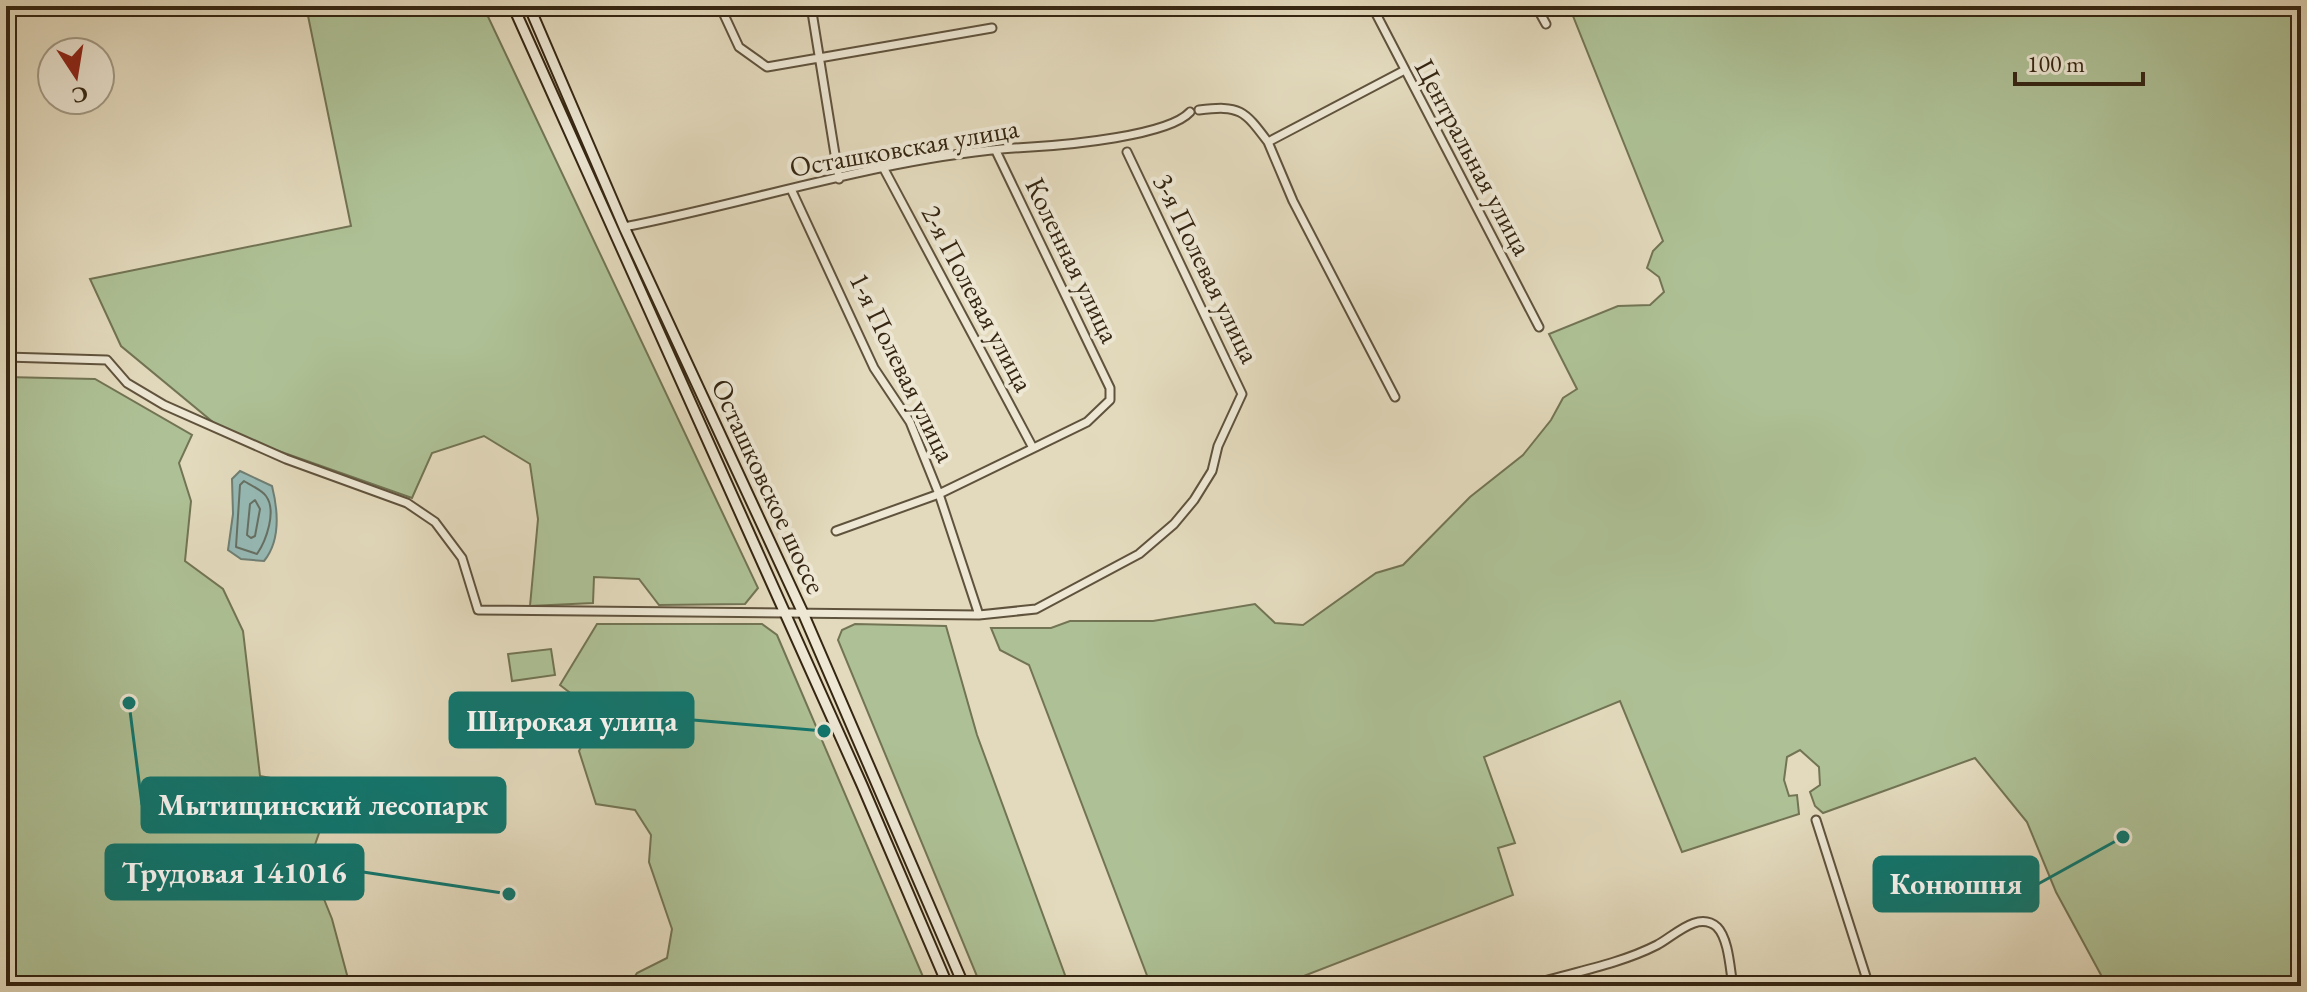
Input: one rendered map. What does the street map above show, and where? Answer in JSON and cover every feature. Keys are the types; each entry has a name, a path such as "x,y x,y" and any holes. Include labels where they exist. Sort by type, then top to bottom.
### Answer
{"main road":[{"name":"Осташковское шоссе","path":"513,6 948,986"},
{"name":"Осташковское шоссе","path":"529,6 624,227 803,613 964,986"}],"street":[{"path":"720,6 730,33 754,61 767,67 992,28"},
{"path":"811,6 839,179"},
{"path":"1374,9 1389,6"},
{"path":"1536,6 1546,24"},
{"name":"Центральная улица","path":"1374,9 1403,71 1539,327"},
{"path":"1268,142 1403,71"},
{"name":"Осташковская улица","path":"624,227 884,169 1119,136 1175,123 1195,111 1237,109 1247,115 1268,142 1293,201 1395,397"},
{"name":"Коленная улица","path":"996,151 1110,388 1110,400 1087,422 1033,448"},
{"name":"3-я Полевая улица","path":"979,615 1036,609 1139,554 1174,524 1194,500 1212,471 1218,446 1242,394 1127,152"},
{"name":"2-я Полевая улица","path":"884,169 1033,448"},
{"name":"1-я Полевая улица","path":"791,189 874,368 910,422 939,494 979,615"},
{"path":"6,357 107,360 127,383 164,405 286,459 407,503 435,522 462,558 478,610 979,615"},
{"path":"836,531 939,494 1033,448"},
{"path":"1816,820 1869,986"},
{"path":"1527,986 1643,952 1694,922 1707,921 1723,937 1733,986"}],"green space":[{"path":"306,6 483,6 758,588 745,604 659,605 639,579 594,577 593,603 530,606 538,519 530,464 484,436 432,453 412,498 225,432 121,346 90,279 351,226"},
{"path":"1569,6 2301,6 2301,986 2107,986 2056,892 2027,822 1975,758 1823,813 1815,806 1810,792 1820,785 1819,767 1800,750 1787,757 1784,780 1789,796 1797,795 1799,814 1682,852 1620,701 1484,757 1515,843 1498,848 1513,895 1278,986 1151,986 1029,665 1000,650 991,628 1051,628 1070,621 1153,621 1255,604 1275,623 1303,625 1376,573 1403,565 1470,497 1523,455 1551,420 1563,398 1577,389 1549,334 1618,306 1650,305 1664,292 1659,277 1647,268 1653,251 1663,241"},
{"path":"6,377 95,379 192,435 179,463 191,501 185,561 223,589 243,631 260,776 334,790 309,862 332,919 350,986 6,986"},
{"path":"597,624 762,624 777,635 927,986 629,986 637,973 667,958 672,929 649,862 651,835 635,810 596,804 579,751 592,724 591,709 560,685"},
{"path":"855,624 946,626 977,735 1069,986 981,986 838,640 842,630"},
{"path":"551,649 555,675 512,681 508,654"}],"water":[{"path":"240,471 272,486 277,525 273,544 264,561 241,559 228,550 233,514 232,479"}],"place":[{"name":"Мытищинский лесопарк","path":"129,703"},
{"name":"Широкая улица","path":"824,731"},
{"name":"Конюшня","path":"2123,837"},
{"name":"Трудовая 141016","path":"509,894"}]}
